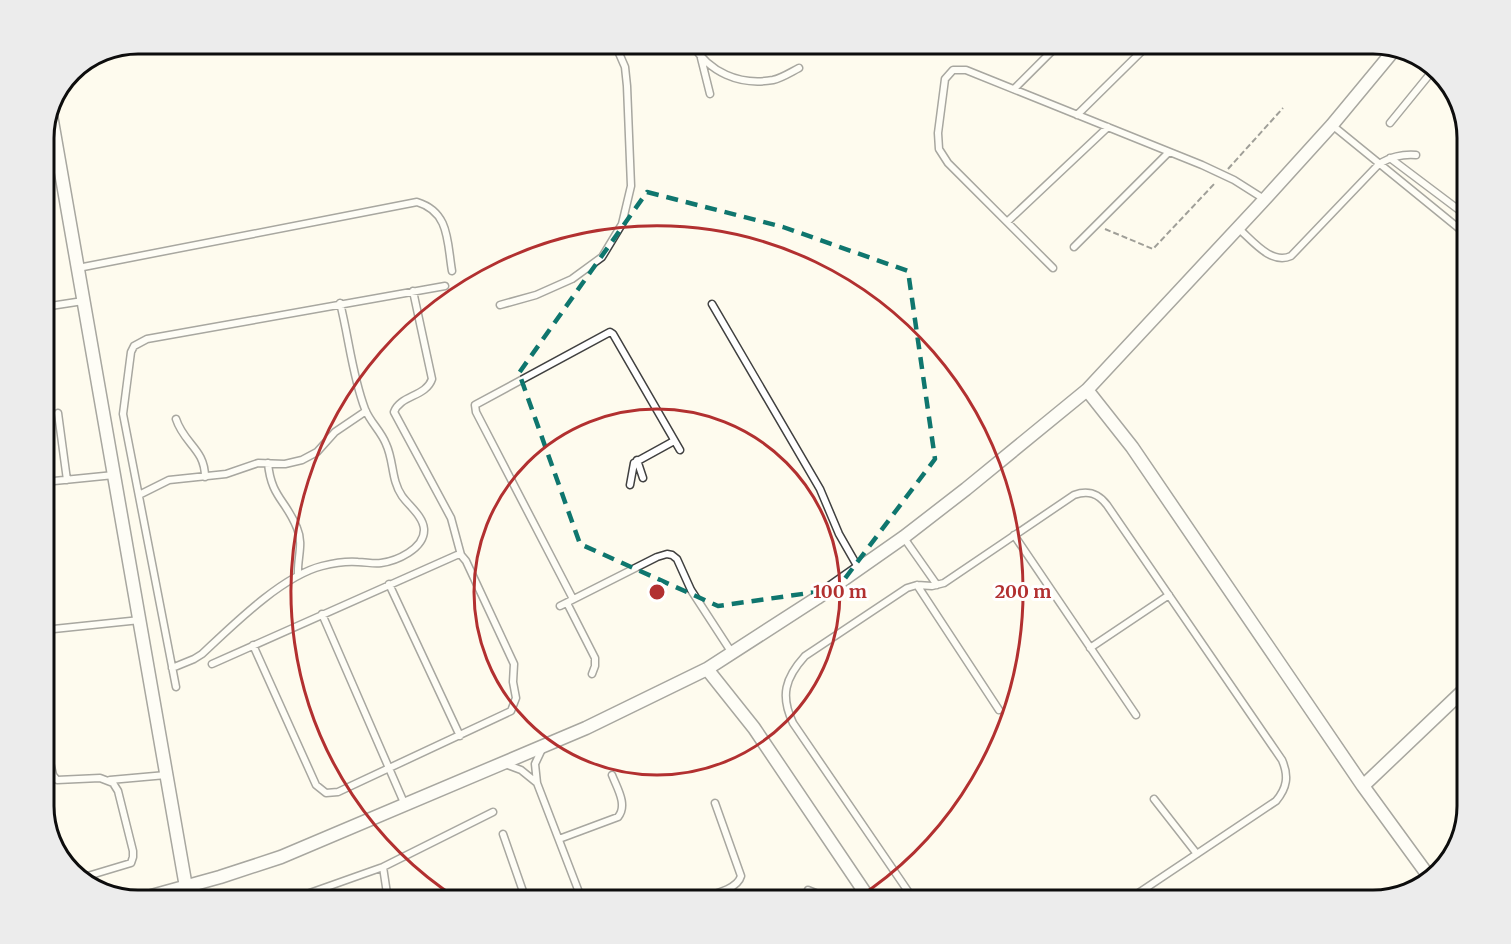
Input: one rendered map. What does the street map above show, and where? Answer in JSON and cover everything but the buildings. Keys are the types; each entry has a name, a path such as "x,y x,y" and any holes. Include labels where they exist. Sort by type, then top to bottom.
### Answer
{"street":[{"path":"179,890 281,857 544,746 647,699 732,654 859,569 966,489 1087,390 1332,125 1389,56"},
{"path":"54,132 186,887"},
{"path":"1087,390 1122,434 1363,786 1426,872"},
{"path":"707,669 754,728 863,890"},
{"path":"1363,786 1457,697"}],"lane":[{"path":"500,305 536,295 572,279 602,257 622,224 631,186 627,86 625,67 620,54"},
{"path":"698,54 710,94"},
{"path":"1014,89 1049,54"},
{"path":"1077,115 1139,54"},
{"path":"701,58 722,74 748,82 775,80 799,68"},
{"path":"1053,268 948,163 939,149 938,133 945,79 953,70 966,70 1169,152 1223,175 1264,200"},
{"path":"1390,123 1429,75"},
{"path":"1332,125 1457,227"},
{"path":"1007,222 1108,127"},
{"path":"1074,248 1169,152"},
{"path":"1238,228 1269,255 1276,259 1284,259 1291,256 1378,164 1403,154 1416,155"},
{"path":"1390,158 1457,208"},
{"path":"78,267 407,202 417,202 428,205 442,219 452,271"},
{"path":"176,687 123,414 131,352 134,346 147,339 445,286"},
{"path":"253,645 320,790 332,794 506,714 515,705 514,664 466,561 461,555 451,518 394,412 399,404 426,388 432,379 413,291"},
{"path":"54,306 84,301"},
{"path":"172,668 202,654 281,586 298,575 331,564 358,562 372,564 390,561 411,550 423,539 423,523 401,495 393,476 386,444 366,411 351,359 340,303"},
{"path":"712,304 820,489 843,543 859,569"},
{"path":"573,599 476,412 475,405 610,332 680,450"},
{"path":"139,495 169,480 226,474 258,463 285,464 311,456 335,432 366,411"},
{"path":"58,413 67,480"},
{"path":"176,419 182,432 202,458 205,477"},
{"path":"630,485 633,465 637,460 674,441"},
{"path":"637,460 644,478"},
{"path":"268,463 272,485 300,535 298,575"},
{"path":"54,481 115,475"},
{"path":"907,890 793,723 786,710 785,695 788,680 795,667 805,656 899,594 917,585 944,583 1081,492 1096,494 1107,505 1282,760 1287,777 1282,794 1276,801 1143,890"},
{"path":"1014,535 1136,715"},
{"path":"904,537 937,585"},
{"path":"212,664 389,584 453,556 461,555"},
{"path":"560,606 657,557 672,555 691,590 732,654"},
{"path":"389,584 460,736"},
{"path":"917,585 999,710"},
{"path":"1090,648 1169,595"},
{"path":"567,603 595,658 592,674"},
{"path":"322,615 405,806"},
{"path":"54,629 141,620"},
{"path":"544,746 535,764 537,783 578,890"},
{"path":"502,764 521,770 537,783"},
{"path":"54,776 57,780 100,778 110,780 168,775"},
{"path":"559,839 614,819 622,813 622,804 612,775"},
{"path":"91,875 125,866 131,863 134,857 118,791 110,780"},
{"path":"1154,799 1197,854"},
{"path":"715,803 741,876 740,881 723,890"},
{"path":"318,890 383,867 493,812"},
{"path":"502,834 522,890"},
{"path":"383,867 386,890"}],"path":[{"path":"1096,226 1153,249 1283,108"}],"highlighted area":[{"path":"647,192 783,227 908,271 935,459 837,589 718,606 580,544 519,373"}]}
